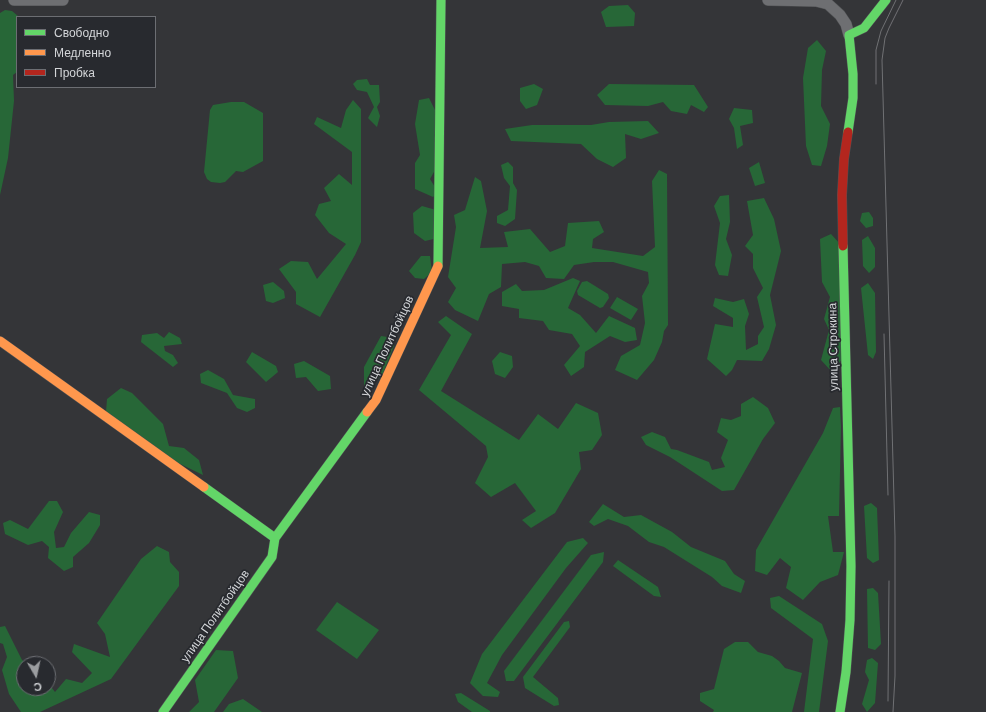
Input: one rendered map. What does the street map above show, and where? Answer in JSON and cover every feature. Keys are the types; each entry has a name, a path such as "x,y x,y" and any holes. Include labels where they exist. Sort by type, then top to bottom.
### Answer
{"street":[{"path":"14,0 63,0"},
{"name":"улица Политбойцов","path":"163,712 272,557 275,538 340,452 376,400 438,265 441,0"},
{"path":"768,0 816,1 828,4 840,15 846,24 849,35 864,28 886,0"},
{"name":"улица Строкина","path":"840,712 846,672 850,620 851,566 842,195 844,159 853,98 853,74 849,35"},
{"path":"0,341 275,538"}],"green space":[{"path":"628,5 635,13 634,26 606,27 601,12 609,6"},
{"path":"5,10 12,11 18,16 16,16 16,73 13,75 14,101 8,158 0,195 0,13"},
{"path":"817,40 826,51 822,70 821,106 830,124 827,146 821,166 812,165 806,146 803,78 808,48"},
{"path":"367,79 370,85 379,85 380,102 377,107 380,116 377,127 368,118 374,107 367,92 357,90 353,84 357,80"},
{"path":"534,84 543,89 537,105 526,109 520,101 520,88"},
{"path":"609,84 694,85 708,107 704,112 691,105 687,114 671,111 663,102 648,106 605,105 597,95"},
{"path":"429,98 437,114 439,163 430,179 438,192 433,197 415,189 415,163 420,155 415,124 419,100"},
{"path":"353,100 361,109 361,242 320,317 296,304 296,292 279,269 291,261 308,262 317,279 346,244 329,233 315,215 319,204 331,201 324,188 339,174 352,185 352,152 314,124 317,117 341,128 346,110"},
{"path":"231,102 244,102 263,113 263,161 243,172 236,171 225,182 211,182 207,179 204,172 210,110 213,105"},
{"path":"734,108 752,110 753,123 740,126 743,145 737,149 734,128 729,119"},
{"path":"648,121 659,133 641,139 625,134 626,158 613,167 597,159 581,144 511,141 505,129 532,125 591,125 609,122"},
{"path":"508,162 513,167 513,183 517,190 515,219 505,226 497,223 497,216 508,210 510,186 504,178 501,165"},
{"path":"759,162 765,183 755,186 749,168"},
{"path":"659,170 667,174 668,325 664,331 662,342 654,360 637,380 615,370 621,356 640,345 645,323 642,296 649,283 648,272 613,262 594,262 574,265 564,279 546,278 539,266 525,262 502,264 501,287 489,294 478,321 455,310 448,302 456,288 448,277 456,227 454,215 465,210 475,177 481,181 487,211 480,248 508,247 504,232 530,229 550,252 565,246 568,223 599,221 604,232 593,239 592,248 643,256 655,247 652,181"},
{"path":"729,195 730,222 726,239 732,255 728,276 719,275 715,265 720,223 714,206 720,196"},
{"path":"764,198 774,219 781,251 770,295 776,325 769,349 762,361 737,360 732,370 726,376 707,359 715,324 733,327 733,318 713,306 715,298 733,302 744,299 749,314 745,326 746,350 758,344 758,336 764,327 757,297 763,288 753,268 753,254 745,246 753,235 747,201"},
{"path":"422,206 436,210 438,238 425,241 414,233 413,213"},
{"path":"869,212 873,218 873,226 866,228 860,221 862,213"},
{"path":"831,234 840,244 843,358 832,372 821,360 829,330 824,319 830,297 822,282 820,239"},
{"path":"868,236 875,248 875,267 869,273 863,266 862,240"},
{"path":"421,256 430,256 432,272 424,279 415,278 409,271"},
{"path":"573,278 580,281 568,308 580,315 596,333 609,316 635,328 637,340 625,342 610,336 585,352 584,367 571,376 564,365 580,346 572,334 549,330 543,321 519,318 519,309 502,306 502,292 516,284 522,291 544,290"},
{"path":"587,281 608,294 609,298 603,307 600,308 578,295 577,291 582,282"},
{"path":"273,282 284,291 285,298 273,303 266,301 263,285"},
{"path":"868,283 875,293 876,352 873,359 868,355 861,288"},
{"path":"617,297 638,309 631,320 610,308"},
{"path":"446,316 472,334 441,391 519,440 538,414 558,429 576,403 598,413 602,435 592,450 579,452 581,469 555,513 531,528 522,520 536,511 515,483 491,497 475,483 488,457 486,446 419,390 451,335 438,322"},
{"path":"169,332 180,338 182,344 164,346 165,351 173,355 178,363 173,367 141,342 142,335 157,333 164,338"},
{"path":"381,336 394,338 394,346 383,373 370,388 364,386 364,367"},
{"path":"252,352 276,366 278,372 266,382 246,362"},
{"path":"500,352 512,356 513,367 505,378 495,374 492,361"},
{"path":"304,361 330,376 331,389 318,391 306,377 296,378 294,364"},
{"path":"208,370 224,379 233,395 255,399 255,408 247,412 237,408 227,393 201,383 200,374"},
{"path":"121,388 132,393 163,424 169,446 184,448 199,460 203,475 170,459 106,412 107,399"},
{"path":"753,397 768,408 775,423 763,439 734,490 722,491 670,457 646,445 641,437 652,432 665,437 671,449 709,462 712,470 725,467 721,458 728,440 717,432 721,418 731,420 741,416 741,404"},
{"path":"840,407 839,516 828,516 833,552 844,552 838,575 820,582 803,600 786,588 791,567 780,558 767,575 755,571 756,550 823,433 833,408"},
{"path":"49,501 57,501 63,512 54,532 56,548 64,547 71,533 89,512 100,515 100,525 89,543 73,557 73,567 64,571 48,558 49,547 42,541 28,545 5,534 3,523 10,520 28,529"},
{"path":"871,503 877,508 879,560 873,563 867,558 864,506"},
{"path":"603,504 624,517 641,515 672,532 691,547 725,561 734,574 745,581 741,593 722,586 712,577 664,547 649,542 628,526 608,519 594,526 589,522"},
{"path":"583,538 588,543 566,568 502,655 487,683 500,692 498,697 483,696 470,683 482,654 567,542"},
{"path":"157,546 169,552 170,562 179,572 179,586 111,679 40,712 21,712 9,694 2,670 7,657 3,644 0,643 0,627 5,626 20,656 16,656 16,696 56,696 56,691 66,679 82,683 92,673 72,652 74,644 110,657 105,634 97,623 141,559"},
{"path":"604,552 603,562 514,681 506,681 504,671 591,555"},
{"path":"618,560 658,587 661,597 654,596 613,566"},
{"path":"873,588 878,593 881,644 875,650 868,648 867,589"},
{"path":"779,596 822,624 828,641 819,712 804,712 813,639 771,608 770,598"},
{"path":"337,602 379,630 357,659 316,630"},
{"path":"569,621 570,627 533,677 558,698 559,705 554,706 525,688 523,677 564,622"},
{"path":"735,642 748,642 758,652 772,656 785,668 802,673 792,712 713,712 714,710 700,701 700,693 714,689 724,649"},
{"path":"216,650 233,651 238,678 214,712 189,712 199,702 195,680"},
{"path":"872,658 878,663 875,703 867,712 862,704 869,680 865,672 867,660"},
{"path":"461,693 490,712 472,712 458,702 455,694"},
{"path":"243,699 262,712 223,712 229,704"}],"tram line":[{"path":"876,84 876,50 881,31 896,0"},
{"path":"893,712 895,676 895,536 882,60 885,38 903,0"},
{"path":"884,334 888,495"},
{"path":"888,701 889,581"}],"traffic: fast":[{"path":"438,266 441,0"},
{"path":"848,132 853,98 853,74 849,35 864,28 886,0"},
{"path":"840,712 846,672 850,620 851,566 843,246"},
{"path":"163,712 272,557 275,538 367,412"},
{"path":"204,487 275,538"}],"traffic: slow":[{"path":"367,412 376,400 438,266"},
{"path":"0,341 204,487"}],"traffic: jam":[{"path":"843,246 842,195 844,159 848,132"}]}
